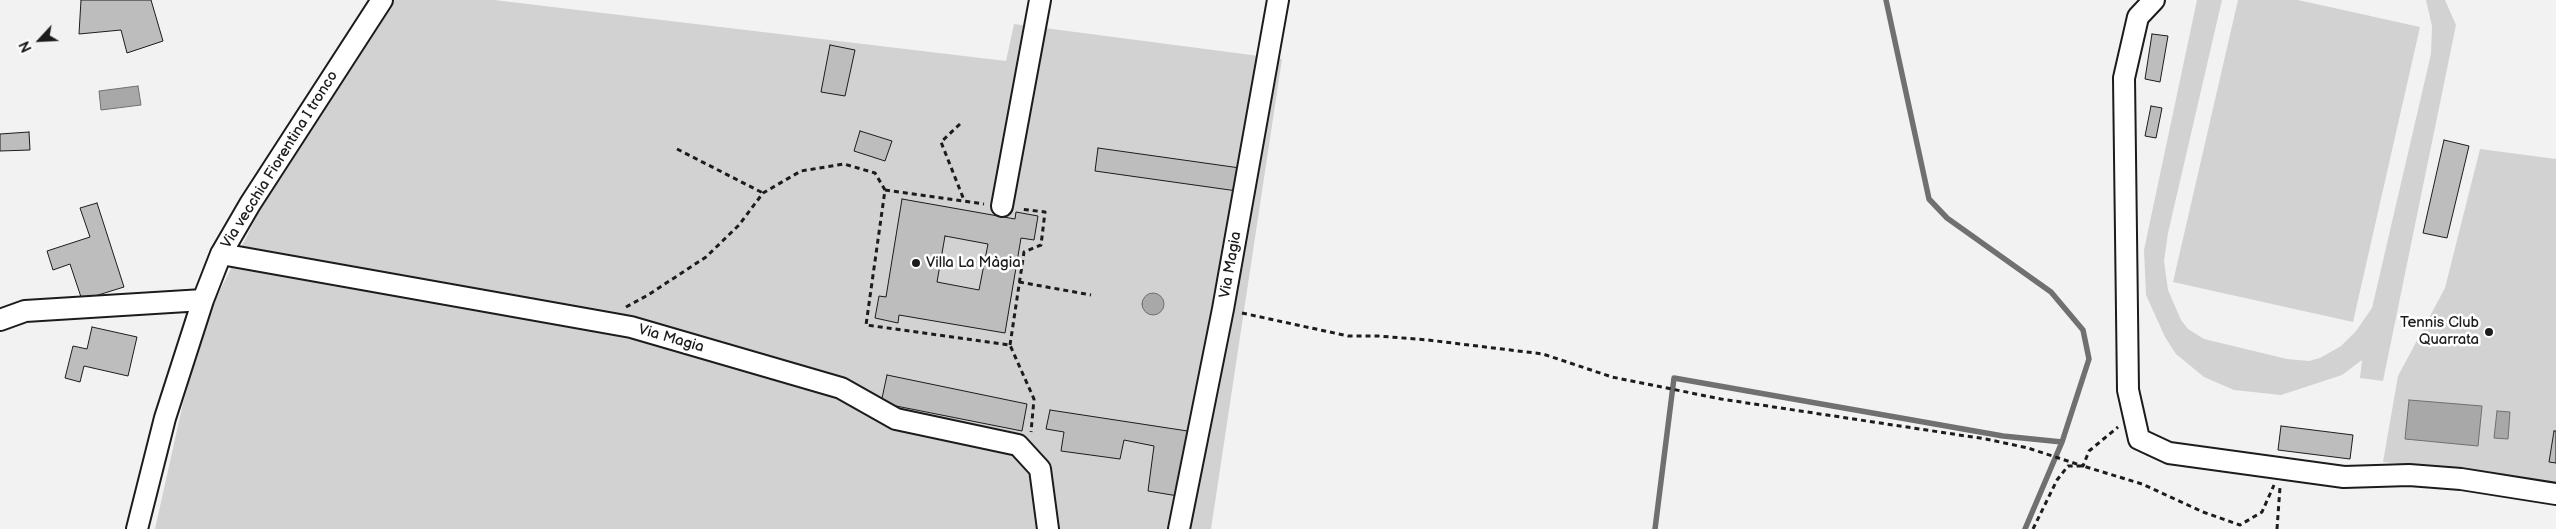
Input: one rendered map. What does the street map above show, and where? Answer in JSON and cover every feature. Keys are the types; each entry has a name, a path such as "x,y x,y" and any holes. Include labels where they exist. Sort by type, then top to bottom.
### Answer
{"street":[{"name":"Via vecchia Fiorentina I tronco","path":"137,529 165,418 203,300 221,254 250,204 382,0"},
{"path":"1002,206 1040,0"},
{"name":"Via Magia","path":"1180,529 1223,309 1278,0"},
{"path":"2154,0 2138,17 2124,78 2128,380 2139,439 2169,453 2282,469 2344,477 2409,475 2461,479 2556,494"},
{"name":"Via Magia","path":"221,254 600,320 841,388 896,419 1018,445 1040,470 1048,529"},
{"path":"0,320 25,311 203,300"}],"path":[{"path":"960,124 941,142 964,201"},
{"path":"677,149 763,193"},
{"path":"600,320 648,295 706,257 739,225 763,193 801,171 844,164 875,173 885,190 866,325 1010,345"},
{"path":"885,190 1045,212 1041,245 1024,252 1010,345 1034,399 1029,458"},
{"path":"1019,282 1091,295"},
{"path":"1223,309 1348,336 1428,340 1544,354 1612,376 1721,399 1986,438 2028,448 2142,484 2203,512 2240,525 2262,512 2282,469"},
{"path":"2083,466 2089,451 2116,430 2131,403"},
{"path":"2033,529 2057,480 2068,466 2083,466"},
{"path":"2277,529 2282,469"}],"shaded area":[{"path":"394,0 494,0 1006,61 1014,24 1282,59 1211,529 155,529 183,403 209,313 261,207"},
{"path":"2197,0 2222,0 2168,233 2164,261 2168,290 2181,320 2188,329 2204,339 2287,359 2309,361 2320,358 2341,346 2356,331 2372,308 2431,54 2432,26 2426,0 2445,0 2456,25 2383,381 2360,378 2362,360 2342,375 2281,395 2234,390 2204,377 2176,354 2165,337 2146,295 2144,250"},
{"path":"2238,0 2298,0 2420,27 2353,322 2173,282"},
{"path":"138,86 141,105 101,110 99,91"},
{"name":"Tennis Club Quarrata","path":"2480,149 2556,159 2556,487 2495,474 2383,462 2398,376 2445,288"},
{"path":"1153,293 1161,296 1164,304 1161,312 1153,315 1145,312 1142,304 1145,296"},
{"path":"2409,400 2482,406 2478,446 2405,439"},
{"path":"2497,411 2510,412 2508,439 2494,438"}],"building":[{"path":"81,0 151,0 163,41 127,53 121,30 79,34"},
{"path":"2152,34 2168,36 2160,82 2145,79"},
{"path":"830,45 855,50 845,96 821,92"},
{"path":"2151,106 2162,108 2156,138 2145,136"},
{"path":"860,131 892,141 885,161 854,151"},
{"path":"29,132 30,150 0,151 0,134"},
{"path":"2444,140 2469,146 2447,238 2423,233"},
{"path":"1098,148 1240,168 1237,191 1095,171"},
{"name":"Villa La Màgia","path":"902,199 1015,219 1016,212 1038,216 1034,240 1021,238 1005,333 899,315 898,323 875,318 879,296 886,297","holes":["945,236 988,244 979,290 937,282"]},
{"path":"97,203 124,287 82,300 70,264 53,270 47,251 90,237 80,208"},
{"path":"92,327 137,337 128,376 84,366 80,382 65,378 73,346 87,349"},
{"path":"887,375 1027,404 1022,431 881,403"},
{"path":"1050,410 1194,432 1184,497 1148,491 1154,446 1124,440 1120,459 1061,451 1064,432 1046,429"},
{"path":"2281,426 2353,435 2350,459 2278,450"},
{"path":"2554,431 2556,431 2556,463 2549,462"}],"waterway":[{"path":"1886,0 1929,199 1947,218 2051,292 2083,330 2089,359 2062,442 2025,529"},
{"path":"1655,529 1674,378 2003,436 2062,442"}],"place":[{"name":"Villa La Màgia","path":"916,263"},
{"name":"Tennis Club Quarrata","path":"2489,332"}]}
